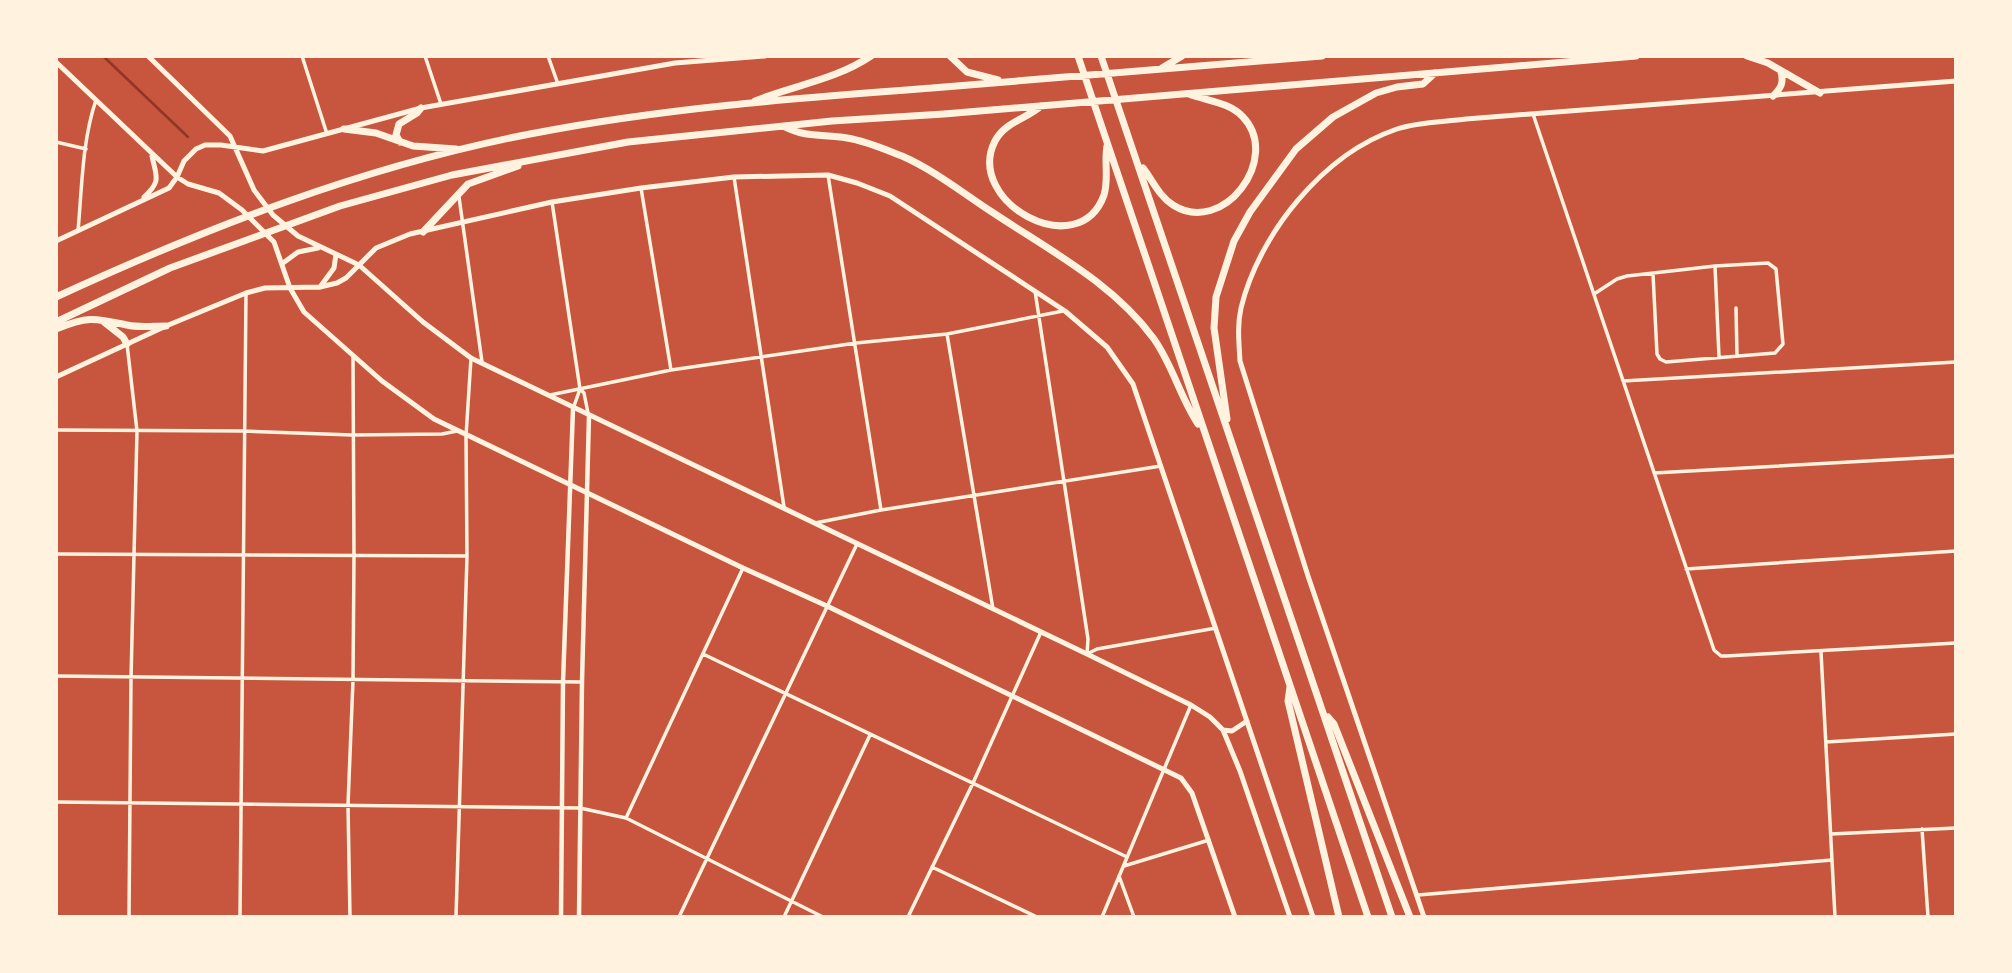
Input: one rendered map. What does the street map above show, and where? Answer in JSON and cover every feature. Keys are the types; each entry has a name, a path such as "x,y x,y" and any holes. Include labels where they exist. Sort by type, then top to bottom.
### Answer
{"highway":[{"path":"746,104 787,88 820,82 846,72 871,56"},
{"path":"950,56 967,72 1006,82"},
{"path":"1078,56 1368,917"},
{"path":"1101,56 1392,917"},
{"path":"1160,69 1182,56"},
{"path":"56,297 170,245 298,198 351,180 528,134 601,121 746,104 1322,56"},
{"path":"56,321 170,268 312,216 452,175 628,142 785,126 1636,56"},
{"path":"1747,56 1768,63 1820,93"},
{"path":"1773,96 1781,88 1781,72"},
{"path":"1228,427 1214,328 1216,297 1234,241 1250,212 1296,149 1311,134 1355,104 1397,87 1423,83 1435,73"},
{"path":"1138,162 1164,198 1188,212 1203,213 1227,204 1251,172 1257,149 1255,136 1241,115 1230,107 1185,93"},
{"path":"1042,105 1031,115 1003,130 990,154 994,183 1000,195 1012,205 1042,223 1058,227 1073,225 1087,218 1104,193 1104,158 1107,146"},
{"path":"401,143 396,135 399,124 421,108"},
{"path":"785,126 799,134 862,141 907,158 1087,274 1132,313 1153,339 1170,364 1190,412 1202,430"},
{"path":"344,129 376,133 401,143 460,150"},
{"path":"423,232 468,184 531,160"},
{"path":"97,318 113,327 127,344"},
{"path":"56,329 83,319 97,318 129,326 166,326"},
{"path":"1290,687 1288,701 1339,917"},
{"path":"1324,712 1334,724 1409,917"}],"main road":[{"path":"148,56 230,136 262,201 298,236 359,265 423,323 471,358 1087,654 1210,717 1223,730 1240,771 1290,917"},
{"path":"56,241 169,188 184,161 196,149 213,144 263,151 441,104 675,64 765,56"},
{"path":"56,62 177,177 188,184 219,193 234,203 274,242 290,288 304,312 402,397 434,419 1181,778 1192,793 1235,917"},
{"path":"1424,917 1315,596 1240,361 1238,333 1241,309 1252,272 1275,229 1297,200 1330,169 1362,147 1398,129 1466,119 1820,93 1956,80"},
{"path":"139,201 157,181 152,155"},
{"path":"56,377 166,326 246,293 265,288 320,287 346,278 370,253 383,244 461,222 552,202 734,177 828,175 890,196 1065,311 1107,347 1133,384 1313,917"},
{"path":"282,263 298,251 321,248"},
{"path":"320,287 334,268 336,254"},
{"path":"1223,730 1232,732 1247,721"}],"street":[{"path":"302,56 327,134"},
{"path":"425,56 441,104"},
{"path":"548,56 558,84"},
{"path":"673,56 675,64"},
{"path":"78,231 86,149 96,100"},
{"path":"1533,114 1712,646 1717,653 1726,656 1956,643"},
{"path":"56,142 86,149"},
{"path":"828,175 881,510"},
{"path":"734,177 784,510"},
{"path":"641,188 671,370"},
{"path":"458,195 482,364"},
{"path":"552,202 580,388 573,408 570,485 561,917"},
{"path":"1594,295 1617,279 1715,265 1768,263 1776,269 1783,344 1775,352 1666,362 1660,359 1657,354 1653,274"},
{"path":"1715,265 1719,357"},
{"path":"1035,291 1088,639 1087,654"},
{"path":"240,917 246,293"},
{"path":"1736,308 1737,356"},
{"path":"546,396 671,370 856,343 947,334 1065,311"},
{"path":"947,334 993,609"},
{"path":"127,344 137,431 128,917"},
{"path":"350,917 348,805 353,680 353,355"},
{"path":"456,917 467,556 466,436 471,358"},
{"path":"1623,381 1956,362"},
{"path":"579,917 589,416 584,393 580,388"},
{"path":"56,430 243,431 352,435 442,434 457,431"},
{"path":"1654,473 1956,456"},
{"path":"814,523 1161,466"},
{"path":"679,917 857,544"},
{"path":"1686,569 1956,551"},
{"path":"56,554 467,556"},
{"path":"626,818 743,568"},
{"path":"1087,654 1097,649 1216,628"},
{"path":"908,917 973,783 1041,632"},
{"path":"1821,652 1835,917"},
{"path":"703,654 1127,857"},
{"path":"56,676 131,679 582,682"},
{"path":"1102,917 1191,705"},
{"path":"1826,742 1956,734"},
{"path":"784,917 870,735"},
{"path":"56,802 580,808 626,818 823,917"},
{"path":"1831,834 1956,828"},
{"path":"1922,829 1928,917"},
{"path":"1123,866 1209,840"},
{"path":"1418,895 1832,860"},
{"path":"932,867 1037,917"},
{"path":"1119,876 1134,917"}],"waterway":[{"path":"103,56 188,137"}]}
